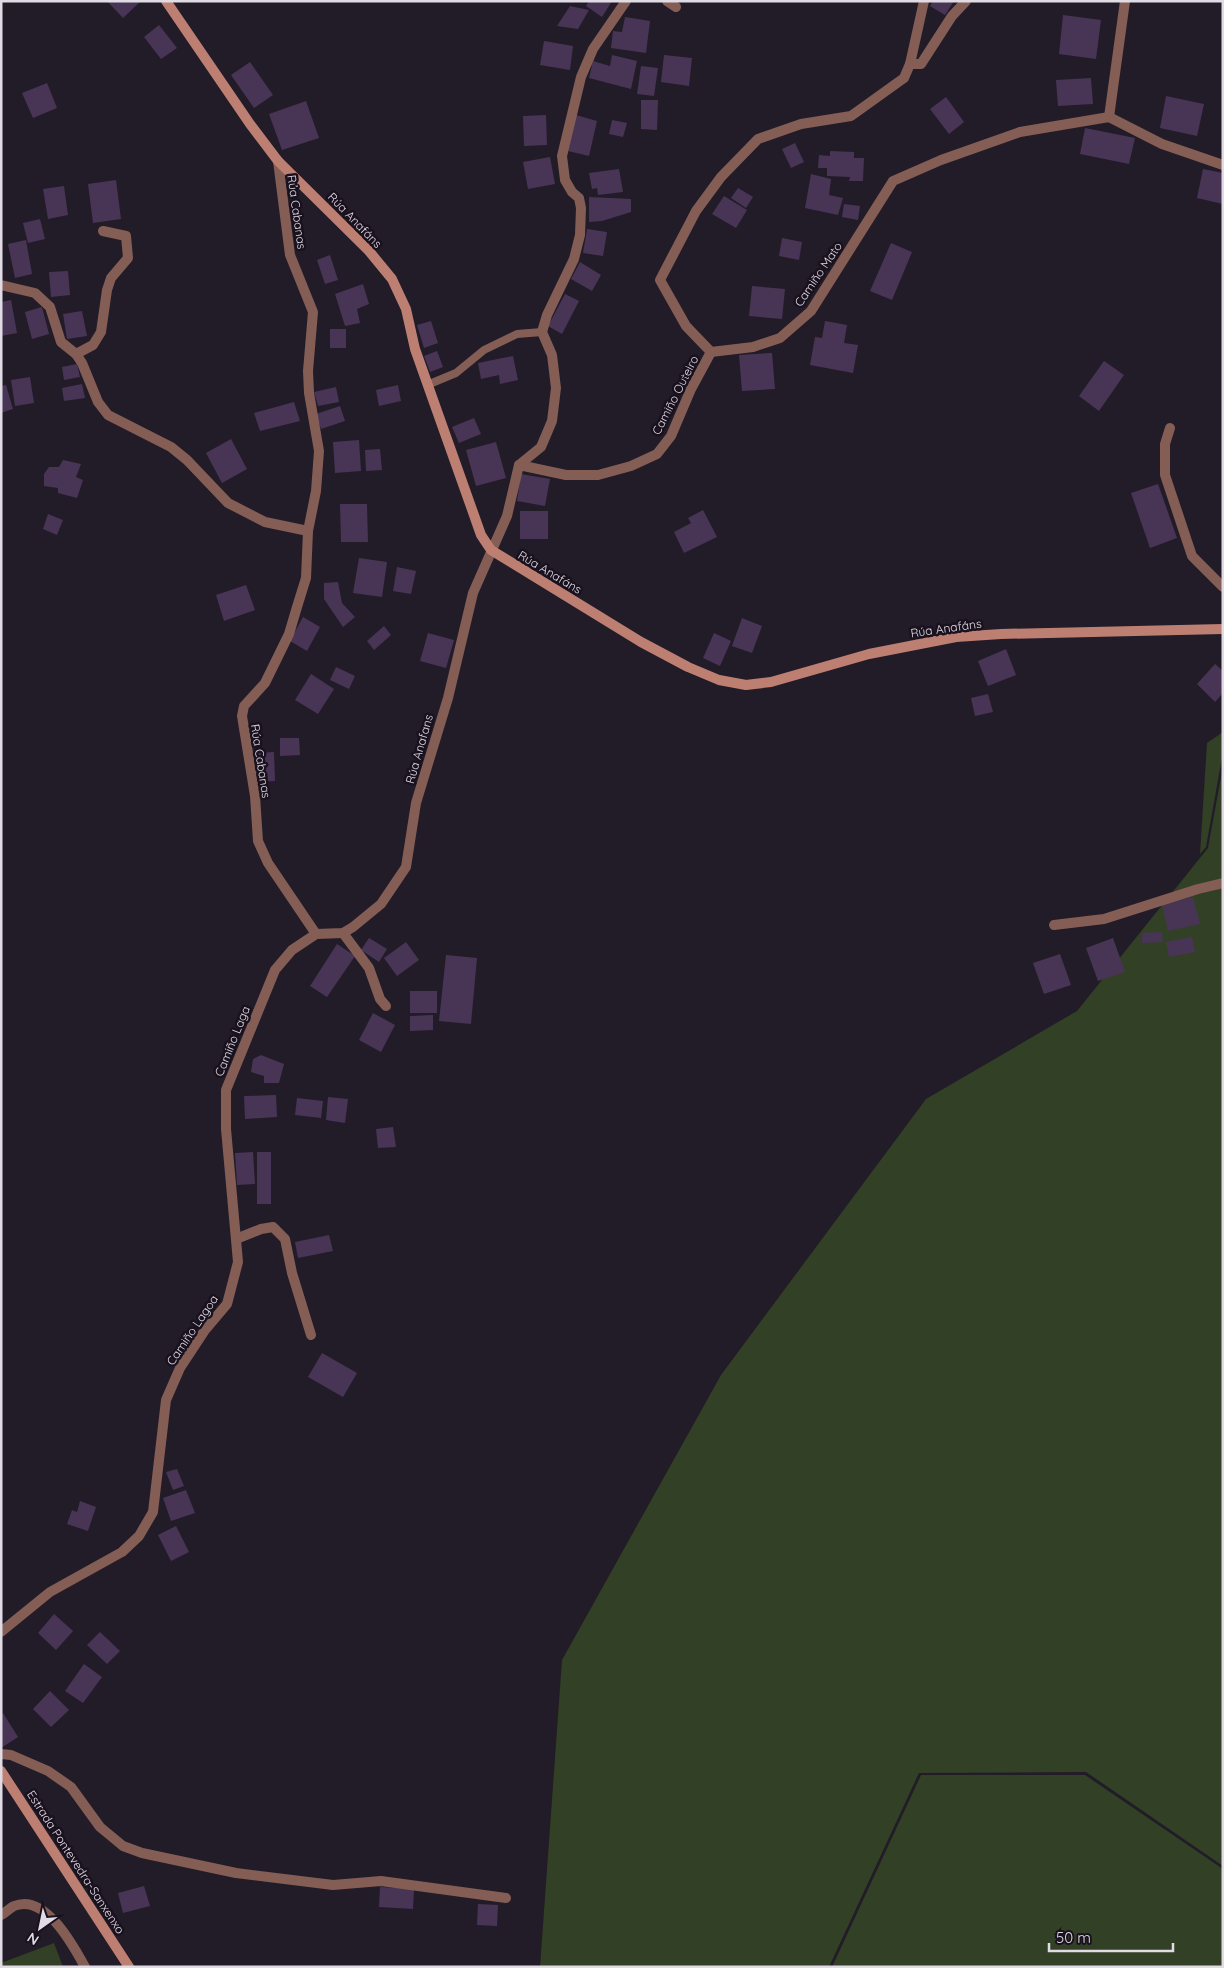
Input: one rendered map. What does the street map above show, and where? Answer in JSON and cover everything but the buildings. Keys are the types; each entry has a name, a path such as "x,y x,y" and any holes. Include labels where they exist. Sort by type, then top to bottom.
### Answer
{"street":[{"path":"491,550 507,516 519,465 541,447 552,421 556,388 552,355 542,332 547,315 574,259 580,235 581,208 579,198 572,192 565,180 562,156 581,77 593,49 626,1"},
{"path":"711,352 686,326 660,280 696,211 721,176 758,139 801,124 850,116 904,78 910,64 924,1"},
{"path":"910,64 921,64 952,16 966,1"},
{"path":"1125,1 1109,117 1162,144 1223,165"},
{"name":"Rúa Anafáns","path":"167,2 250,124 278,161 369,251 392,279 406,309 413,342 427,385 481,535 491,550 641,642 688,667 719,680 746,685 771,682 877,652 956,637 1001,634 1223,629"},
{"name":"Camiño Mato","path":"711,352 753,347 780,338 811,311 893,181 941,160 1020,132 1109,117"},
{"name":"Rúa Cabanas","path":"278,161 290,255 313,312 308,371 309,394 319,451 308,530 306,578 288,634 265,683 244,706 242,716 255,796 258,841 268,863 316,934"},
{"path":"76,354 93,344 101,332 109,284 128,258 126,236 103,231"},
{"path":"1,285 26,290 44,300 50,307 61,342 76,354 98,402 108,415 171,447 187,460 228,503 266,522 308,530"},
{"name":"Camiño Outeiro","path":"519,465 566,474 598,475 631,466 657,454 671,436 691,389 711,352"},
{"path":"1170,428 1165,444 1165,475 1192,556 1223,587"},
{"name":"Rúa Anafans","path":"343,933 381,904 406,867 416,804 448,698 473,593 491,550"},
{"path":"1054,925 1104,920 1198,889 1223,883"},
{"path":"316,934 343,933 369,968 380,999 386,1006"},
{"name":"Camiño Laga","path":"236,1239 226,1129 226,1090 275,970 292,950 316,934"},
{"path":"236,1239 261,1229 273,1227 285,1239 292,1273 311,1335"},
{"name":"Camiño Lagoa","path":"1,1632 50,1592 122,1552 139,1536 154,1512 166,1400 180,1368 205,1330 227,1304 238,1262 236,1239"},
{"path":"1,1754 11,1755 48,1771 64,1782 71,1787 100,1827 123,1846 142,1853 236,1873 333,1885 381,1881 506,1898"},
{"name":"Estrada Pontevedra-Sanxenxo","path":"1,1771 129,1967"},
{"path":"1,1916 14,1906 28,1904 43,1911 62,1928 85,1967"}],"lane":[{"path":"427,385 456,373 484,350 517,334 542,332"}],"green space":[{"path":"1223,732 1223,752 1206,847 1200,854 1207,743"},
{"path":"1223,766 1223,1866 1086,1772 919,1773 829,1967 540,1967 562,1660 721,1375 926,1099 1077,1011 1208,848"},
{"path":"921,1775 1085,1775 1223,1869 1223,1967 832,1967"},
{"path":"54,1943 63,1967 1,1967 1,1963"}]}
